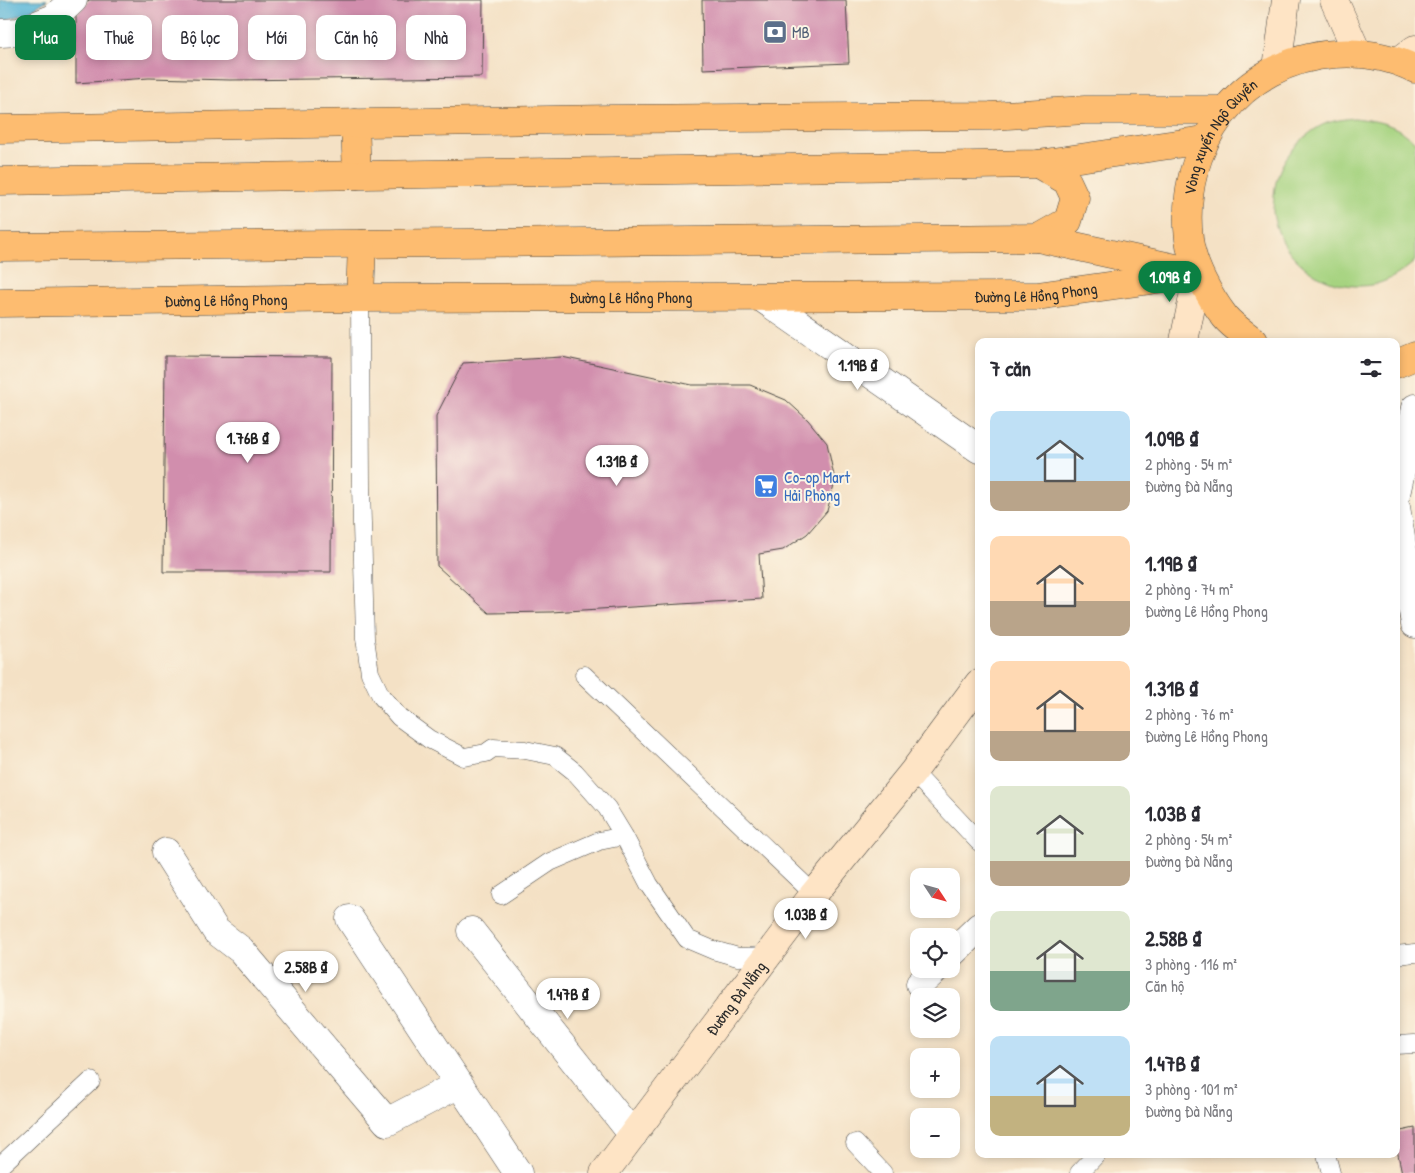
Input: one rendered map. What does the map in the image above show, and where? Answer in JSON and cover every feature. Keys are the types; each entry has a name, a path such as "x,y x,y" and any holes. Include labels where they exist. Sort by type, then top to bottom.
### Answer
{"main road":[{"path":"1277,68 1286,0"},
{"path":"1334,0 1357,52"},
{"name":"Vòng xuyến Ngô Quyền","path":"1250,338 1226,318 1198,273 1189,240 1187,206 1192,172 1204,140 1224,110 1248,87 1277,68 1316,55 1357,52 1410,59"},
{"path":"0,129 611,119 990,116 1085,110 1224,110"},
{"path":"355,123 357,175"},
{"path":"0,181 1038,164 1204,140"},
{"path":"1038,164 1067,181 1075,198 1068,221 1038,238"},
{"path":"0,248 1038,238 1198,273 1185,338"},
{"path":"360,298 362,244"},
{"name":"Đường Lê Hồng Phong","path":"0,302 360,298 1037,296 1198,273"},
{"path":"1400,362 1415,356"},
{"name":"Đường Đà Nẵng","path":"604,1173 814,894 913,772 975,689"}],"street":[{"path":"0,33 19,32 54,18 73,0"},
{"path":"762,298 975,446"},
{"path":"1400,476 1415,408"},
{"path":"1400,547 1415,624"},
{"path":"166,852 216,931 241,950 388,1122 459,1084"},
{"path":"350,919 518,1173"},
{"path":"471,931 633,1135"},
{"path":"960,945 975,931"}],"lane":[{"path":"360,298 361,486 365,638 370,673 381,696 400,717 414,728 429,739 464,758 486,753 493,748 525,750 555,756 575,772 607,808 649,884 687,938 713,950 738,957 768,956"},
{"path":"584,675 814,894"},
{"path":"913,772 975,838"},
{"path":"501,895 550,862 599,841 624,836"},
{"path":"1400,955 1415,953"},
{"path":"1400,1045 1415,1044"},
{"path":"1,1162 90,1081"},
{"path":"855,1143 883,1173"},
{"path":"1079,1173 1093,1158"},
{"path":"1327,1158 1331,1173"}],"green space":[{"path":"1354,118 1387,124 1401,131 1415,142 1415,261 1402,272 1387,280 1376,284 1358,286 1324,279 1295,259 1277,229 1273,211 1278,176 1286,158 1294,148 1322,125"}],"water":[{"path":"0,0 47,0 30,11 15,15 15,17 0,23"}],"building":[{"path":"89,0 483,0 482,77 230,80 149,78 76,83 76,15"},
{"name":"MB","path":"702,0 846,0 849,63 703,69"},
{"path":"165,356 332,357 331,572 163,572"},
{"path":"562,357 692,385 750,385 786,400 808,420 827,443 835,481 827,511 807,534 783,550 759,554 762,599 551,612 489,613 437,566 436,416 463,363"},
{"path":"1415,1128 1415,1173 1402,1173 1399,1158 1400,1131"}],"place":[{"name":"MB","path":"775,32"},
{"name":"Co-op Mart Hải Phòng","path":"766,486"}]}
